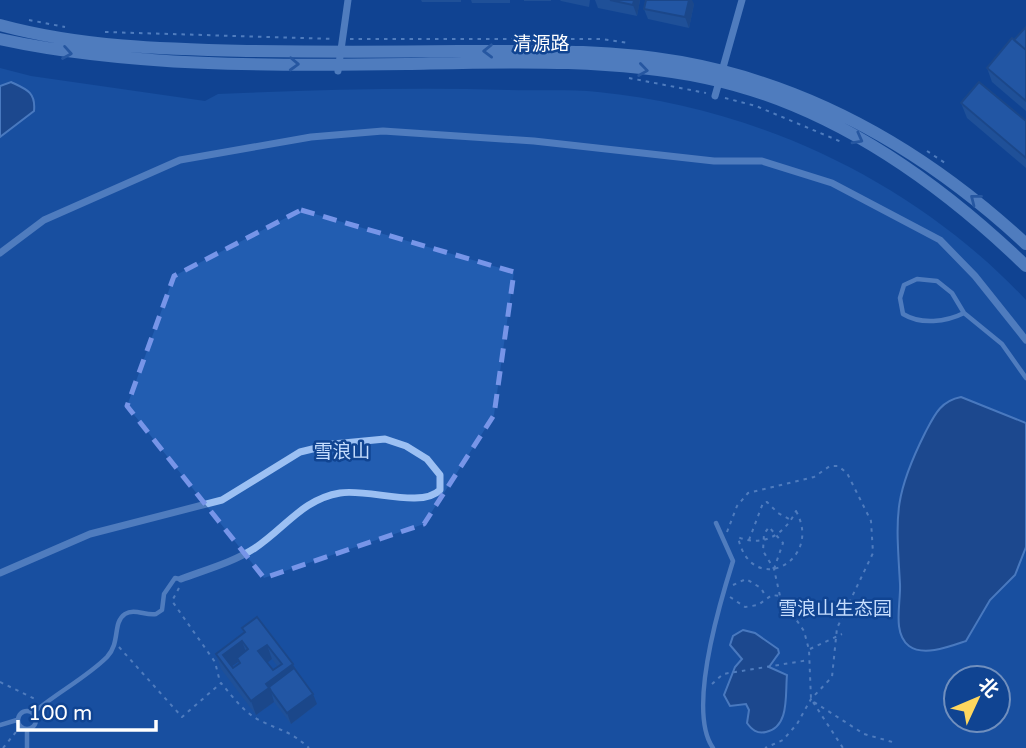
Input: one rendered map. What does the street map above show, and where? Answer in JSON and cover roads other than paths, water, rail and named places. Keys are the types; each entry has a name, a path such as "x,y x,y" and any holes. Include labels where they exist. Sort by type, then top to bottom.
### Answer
{"street":[{"path":"338,63 348,0"},
{"path":"715,96 743,0"},
{"name":"清源路","path":"0,25 30,34 147,49 338,63"},
{"name":"清源路","path":"0,39 77,54 110,57 338,63 555,61 720,77 824,107 904,147 987,208 1026,244"},
{"name":"清源路","path":"720,77 812,116 901,162 947,195 1026,266"},
{"path":"0,253 44,220 180,160 311,137 383,131 534,141 714,161 762,161 832,183 940,240 975,276 1026,340"},
{"path":"0,573 90,534 222,500 300,452 333,444 385,439 406,446 427,459 440,475 440,490 434,496 417,498 360,491 322,497 304,506 254,549 180,583"}],"lane":[{"path":"964,313 950,320 914,321 903,314 900,298 904,285 917,279 937,281 952,292 964,313 1002,344 1026,378"},
{"path":"713,748 702,721 705,691 718,604 733,561 716,523"},
{"path":"33,713 106,658 117,644 118,623 122,615 129,611 156,614 162,610 167,586 175,578 180,583"},
{"path":"27,710 33,713 36,720 34,726 27,729 20,727 17,720 20,713 27,710"},
{"path":"0,725 17,720"},
{"path":"27,729 27,748"}],"park label":[{"name":"雪浪山","path":"342,451"},
{"name":"雪浪山生态园","path":"835,608"}]}
